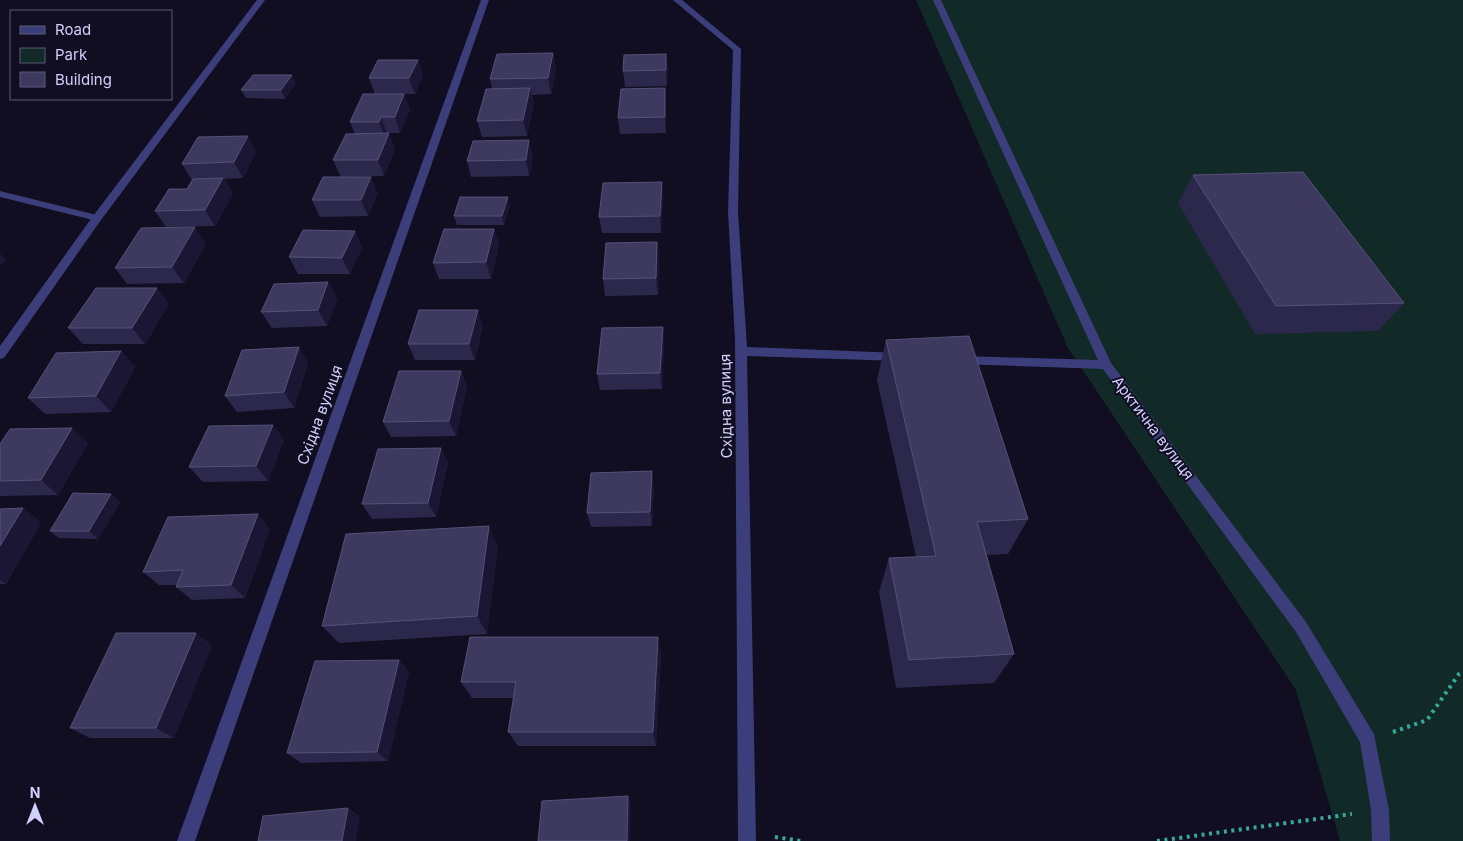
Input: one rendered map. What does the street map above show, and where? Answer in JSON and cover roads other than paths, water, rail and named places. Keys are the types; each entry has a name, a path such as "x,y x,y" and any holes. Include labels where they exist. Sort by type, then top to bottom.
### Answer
{"street":[{"path":"0,355 97,218 261,0"},
{"name":"Східна вулиця","path":"186,841 485,0"},
{"name":"Східна вулиця","path":"677,0 737,49 733,212 741,352 747,841"},
{"name":"Арктична вулиця","path":"937,0 1106,365 1301,627 1368,740 1380,810 1381,841"},
{"path":"0,194 97,218"},
{"path":"741,352 909,358"},
{"path":"948,359 1106,365"}]}
